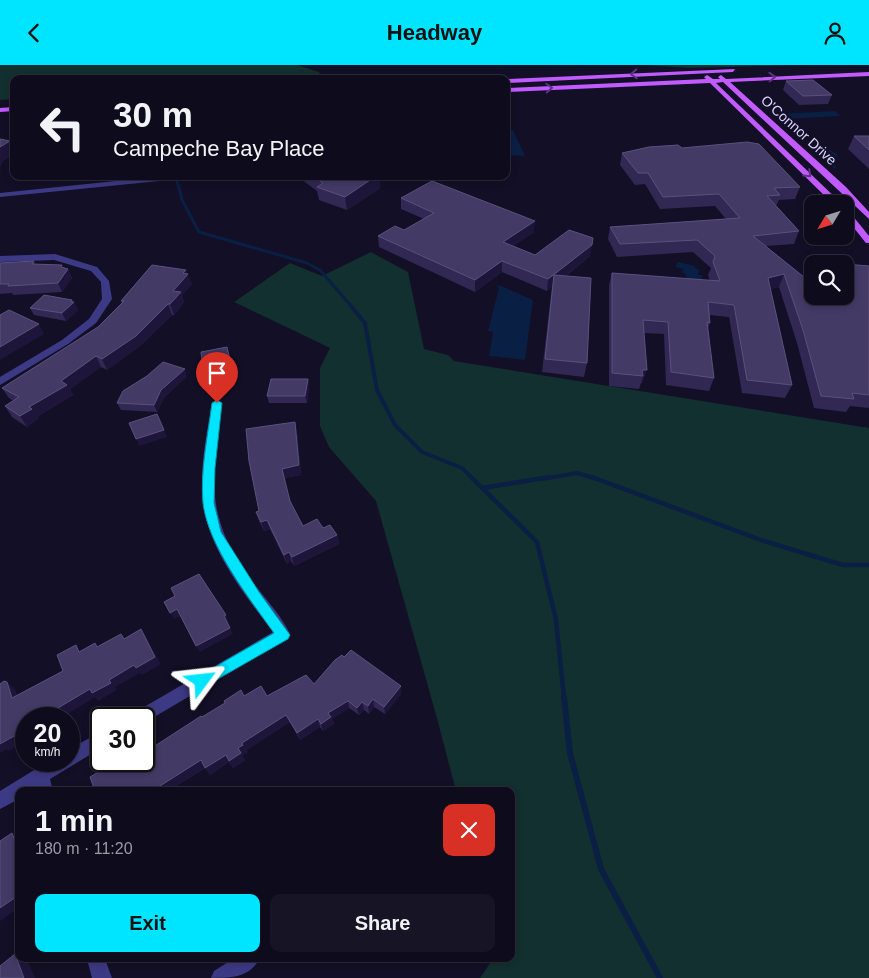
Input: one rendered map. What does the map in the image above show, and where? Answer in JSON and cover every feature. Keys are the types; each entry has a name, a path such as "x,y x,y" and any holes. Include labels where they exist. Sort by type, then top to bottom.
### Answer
{"main road":[{"name":"O'Connor Drive","path":"694,65 829,195"},
{"name":"O'Connor Drive","path":"709,65 857,203 869,217"},
{"path":"510,81 737,70"},
{"path":"510,90 869,74"},
{"path":"752,121 769,131 786,145 798,147"},
{"path":"780,147 796,153 833,187 857,203"},
{"path":"854,223 869,241"}],"street":[{"path":"0,195 150,180"},
{"path":"0,259 55,257 74,261 94,269 105,281 106,299 93,321 65,342 0,382"},
{"path":"155,709 283,635 255,596 216,533 209,503 209,468 217,403"},
{"path":"22,787 45,772"},
{"path":"40,775 44,787"},
{"path":"0,801 15,791"},
{"path":"97,962 102,978"},
{"path":"221,978 245,962"}],"green space":[{"path":"0,65 297,65 319,72 320,75 10,75 10,99 0,100"},
{"path":"646,65 802,65 687,68"},
{"path":"371,252 408,272 424,349 448,355 454,361 869,428 869,978 480,978 491,962 515,962 515,787 455,787 376,501 329,447 320,426 320,368 330,348 234,302 290,263 322,276"}],"water":[{"path":"835,111 840,116 784,119 779,114"},
{"path":"510,130 513,130 525,156 510,155"},
{"path":"830,150 837,154 835,169 814,153"},
{"path":"678,262 695,266 695,268 700,270 698,274 703,276 700,281 685,277 686,274 682,273 683,269 675,267"},
{"path":"499,285 533,300 525,360 489,356 493,332 488,331 499,288 496,286"}],"building":[{"path":"813,80 832,95 803,96 786,81"},
{"path":"854,136 869,136 869,150"},
{"path":"0,139 10,141 0,147"},
{"path":"747,142 759,144 800,187 774,188 780,195 767,196 799,231 753,236 804,277 804,305 854,305 854,265 869,266 869,395 852,393 854,399 821,396 803,330 784,274 768,278 792,385 747,380 734,305 708,302 710,323 707,322 714,378 671,372 668,322 643,320 647,370 642,370 643,376 612,373 612,273 720,281 713,262 715,256 697,240 620,244 610,227 740,218 719,194 663,197 648,173 638,173 622,153 649,147 678,145 682,148"},
{"path":"319,180 370,180 345,197 317,187 323,183"},
{"path":"432,181 535,221 503,242 535,255 569,230 593,238 592,245 548,279 502,261 475,280 378,236 395,226 404,230 434,213 401,198"},
{"path":"34,261 32,264 62,265 61,267 68,269 58,283 8,286 9,284 0,284 0,263"},
{"path":"152,265 186,270 183,273 188,274 173,291 181,292 170,304 136,336 102,359 96,356 61,381 67,385 29,407 32,409 20,416 5,406 19,397 2,388 98,327 124,301 121,301"},
{"path":"554,275 591,278 587,363 545,359"},
{"path":"44,295 74,302 62,313 30,308"},
{"path":"9,310 39,324 0,347 0,315"},
{"path":"227,347 230,360 203,367 201,352"},
{"path":"163,362 185,369 161,390 154,405 117,403 123,391 147,376"},
{"path":"271,379 308,379 305,396 267,396"},
{"path":"157,414 164,430 136,439 129,423"},
{"path":"295,422 299,465 282,469 290,501 303,526 317,519 323,528 330,525 337,535 292,557 289,552 284,555 267,520 261,522 256,512 259,511 249,461 246,429"},
{"path":"199,574 226,615 224,616 230,628 196,646 177,609 170,613 164,602 175,596 171,588"},
{"path":"141,629 155,657 136,668 134,665 109,680 111,683 92,693 90,689 60,707 15,707 15,736 0,744 0,684 4,681 7,682 12,698 63,671 57,655 76,645 79,652 95,643 97,647 121,634 124,639"},
{"path":"351,650 401,686 384,707 373,699 368,706 362,702 357,708 348,701 328,713 331,717 321,724 318,719 297,733 286,715 242,743 243,745 238,748 241,753 229,761 226,755 205,768 201,760 158,787 94,787 90,777 98,772 155,772 155,746 225,703 224,701 241,690 244,696 261,686 267,696 306,675 314,684 335,660 342,655 344,657"},
{"path":"12,833 15,841 15,898 0,908 0,841"},
{"path":"15,954 15,962 18,962 24,978 0,978 0,966"}],"waterway":[{"path":"177,181 182,200 199,232 307,263 320,270 351,306"},
{"path":"350,305 365,323 377,390 395,425 422,452 462,468 471,477"},
{"path":"542,479 577,473 597,479"},
{"path":"471,477 537,542 556,620 564,698"},
{"path":"483,488 550,477"},
{"path":"592,477 761,540 843,565 869,565"},
{"path":"564,697 570,753 601,869 660,978"}],"route":[{"path":"202,681 283,635 230,558 216,533 209,503 209,468 217,403"}]}
